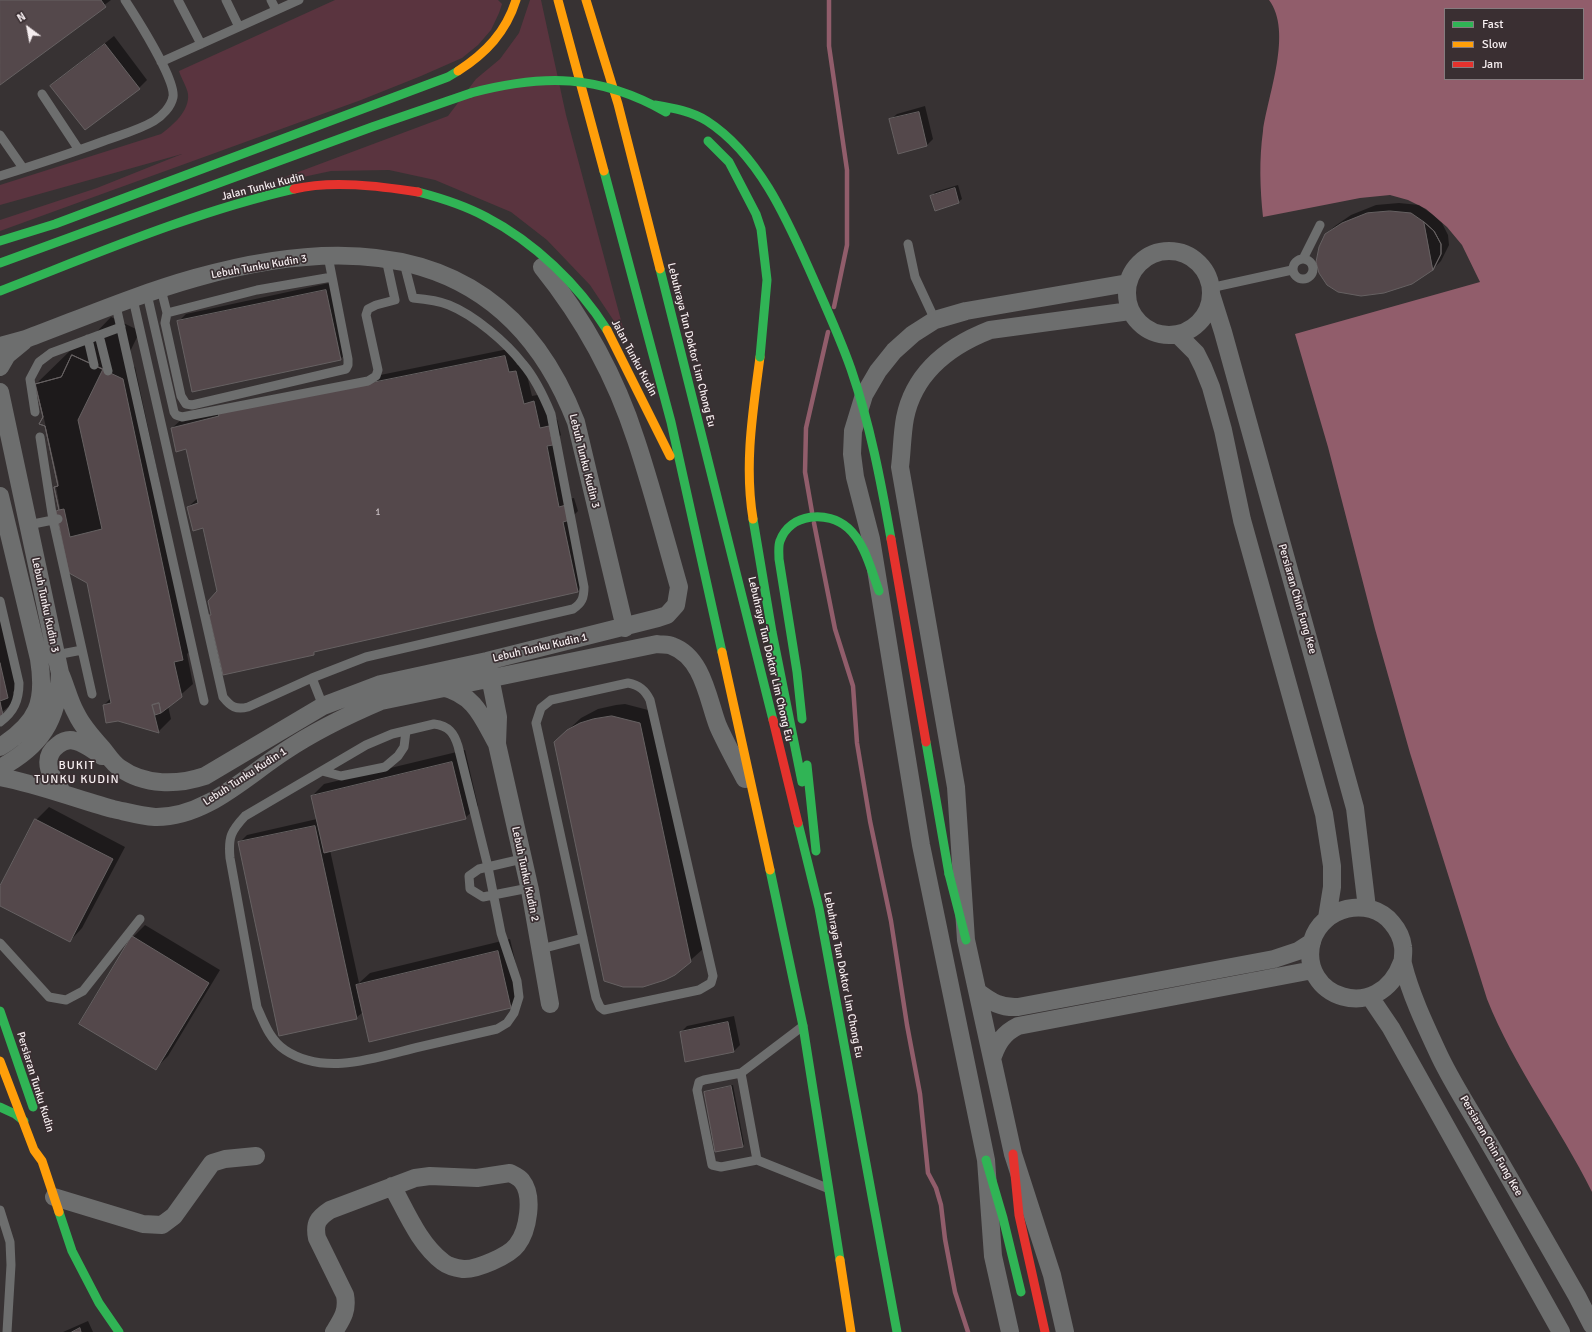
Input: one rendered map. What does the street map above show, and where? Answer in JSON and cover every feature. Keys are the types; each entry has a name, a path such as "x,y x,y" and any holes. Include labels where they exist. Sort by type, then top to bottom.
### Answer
{"main road":[{"path":"0,241 55,224 448,77 473,63 492,44 507,24 516,0"},
{"path":"558,0 671,422 686,487 803,1026 827,1188 851,1332"},
{"name":"Lebuhraya Tun Doktor Lim Chong Eu","path":"586,0 618,104 743,596 819,908 875,1205 897,1332"},
{"name":"Jalan Tunku Kudin","path":"0,263 379,124 471,93 517,82 549,80 571,81 615,89 655,105"},
{"path":"655,105 683,122"},
{"path":"655,105 686,110 706,121 723,134 747,159 767,184 796,239 852,373 863,412 892,545 949,874 966,940"},
{"path":"701,135 729,162 756,214 761,229 767,280 760,358 749,443 748,472 750,502 772,632 816,856"},
{"name":"Jalan Tunku Kudin","path":"0,291 231,206 300,188 357,185 407,189 451,201 479,212 509,228 532,246 564,275 598,318 616,348 686,487"},
{"path":"55,224 103,219 185,195"},
{"path":"803,726 797,672 779,559 780,541 786,530 796,522 816,516 827,516 837,519 848,528 858,541 879,591"},
{"path":"805,748 816,856 819,908"},
{"name":"Persiaran Tunku Kudin","path":"0,1011 27,1087 36,1118"},
{"path":"14,1094 19,1064"},
{"path":"1,1066 27,1087"},
{"name":"Persiaran Tunku Kudin","path":"1,1066 14,1094 34,1150 42,1161"},
{"path":"0,1108 14,1114 24,1121"},
{"name":"Persiaran Tunku Kudin","path":"41,1140 42,1161 72,1251 99,1303 119,1332"},
{"path":"1013,1154 1019,1215 1045,1332"},
{"path":"986,1160 1003,1218 1023,1302"}],"street":[{"name":"Lebuh Tunku Kudin 1","path":"60,673 72,706 82,724 119,768 140,778 155,782 188,782 205,776 323,706 382,684 625,628 667,615 676,605 679,586 636,439 618,393 585,329 562,292 509,228"},
{"path":"1168,251 1181,253 1194,259 1203,269 1209,281 1210,291 1208,308 1201,320 1190,329 1177,334 1163,335 1150,331 1138,323 1130,311 1126,297 1128,283 1133,270 1142,260 1154,253 1168,251"},
{"name":"Lebuh Tunku Kudin 3","path":"0,346 26,339 147,294 238,268 280,261 328,256 359,256 386,259 436,271 464,283 488,299 527,335 543,355 558,380 576,422 625,628"},
{"path":"1010,1332 993,1256 986,1160 921,845 871,539 855,477 852,454 853,431 864,395 878,371 894,351 913,334 935,320 966,310 1128,283"},
{"name":"Persiaran Chin Fung Kee","path":"1210,291 1223,332 1356,808 1367,908"},
{"path":"1065,1332 1052,1275 1013,1154 993,1056 966,940 956,787 900,467 905,418 912,394 924,375 937,360 952,348 970,338 990,330 1130,311"},
{"name":"Persiaran Chin Fung Kee","path":"1177,334 1196,354 1211,388 1223,430 1242,520 1324,814 1332,866 1332,887 1327,918"},
{"name":"Lebuh Tunku Kudin 3","path":"0,367 7,355 26,339"},
{"name":"Lebuh Tunku Kudin 3","path":"0,392 2,414 60,673 57,706 43,733 17,759 0,768"},
{"path":"855,477 865,466 876,458 887,459 900,467"},
{"name":"Lebuh Tunku Kudin 3","path":"0,496 39,659 42,680 39,706 28,724 13,739 0,747"},
{"name":"Lebuh Tunku Kudin 1","path":"0,777 63,793 92,804 131,813 155,817 186,814 212,801 285,750 351,713 381,701 442,687 490,679 657,644 671,646 687,657 699,673 719,727 751,790"},
{"name":"Lebuh Tunku Kudin 2","path":"487,661 498,717 497,744 529,888 550,1004"},
{"name":"Lebuh Tunku Kudin 2","path":"442,687 459,692 472,702 497,744"},
{"path":"63,793 52,780 48,764 49,756 54,748 63,742 76,741 86,745 119,768"},
{"name":"Persiaran Chin Fung Kee","path":"1353,907 1367,908 1380,913 1392,922 1399,934 1403,948 1402,962 1398,974 1391,984 1381,992 1370,997 1353,999 1336,994 1319,980 1314,970 1311,956 1312,942 1318,929 1327,918 1339,910 1353,907"},
{"path":"978,992 996,1004 1010,1008 1018,1007 1274,959 1298,951 1312,942"},
{"name":"Persiaran Chin Fung Kee","path":"1402,962 1420,1013 1441,1060 1577,1296 1592,1325"},
{"path":"993,1056 998,1043 1003,1036 1018,1026 1314,970"},
{"path":"1370,997 1391,1028 1561,1332"},
{"path":"54,1197 143,1224 162,1225 174,1216 212,1163 225,1159 256,1156"},
{"path":"334,1332 346,1314 347,1305 345,1296 317,1238 315,1230 316,1222 330,1210 392,1186 430,1176 477,1178 510,1173 520,1179 526,1189 528,1201 527,1226 516,1247 505,1255 477,1267 463,1269 453,1267 443,1262 424,1242 392,1186"}],"lane":[{"path":"0,176 130,132 154,121 162,115 172,98 172,88 161,62 125,0"},
{"path":"178,0 201,44"},
{"path":"226,0 239,27"},
{"path":"271,0 276,10"},
{"path":"161,62 299,0"},
{"path":"42,94 79,150"},
{"path":"0,135 23,168"},
{"path":"1303,259 1320,225"},
{"path":"908,244 915,277 935,320"},
{"path":"167,313 165,323 181,396 186,404 192,405 346,369 348,359 328,256"},
{"path":"147,294 174,412 176,416 182,417 368,381 376,376 378,370 366,315 368,309 376,305 395,300 386,259"},
{"path":"1303,259 1309,260 1313,266 1310,276 1305,279 1298,278 1292,270 1294,263 1303,259"},
{"path":"147,294 223,697 230,706 239,709 248,707 312,678 366,656 573,609 580,604 584,596 572,522 551,414 544,397 524,364 500,340 467,314 449,305 434,300 413,298 404,263"},
{"path":"1210,291 1292,270"},
{"path":"167,313 264,289 332,277"},
{"path":"147,294 167,313"},
{"path":"116,306 204,701"},
{"path":"35,412 30,379 39,362 51,353 121,327"},
{"path":"99,335 108,372"},
{"path":"88,339 94,365"},
{"path":"40,437 92,694"},
{"path":"28,525 56,519"},
{"path":"0,601 19,683 19,694 16,706 9,716 0,722"},
{"path":"56,655 82,650"},
{"path":"312,678 323,706"},
{"path":"628,683 639,686 647,694 650,700 713,976 711,983 699,990 604,1010 598,1004 583,938 537,727 537,718 541,708 551,700 628,683"},
{"path":"434,724 444,725 450,729 455,736 488,867 501,933 517,981 519,997 514,1012 507,1023 497,1029 355,1063 329,1063 307,1060 284,1049 266,1029 257,1007 228,842 233,828 245,816 322,771 366,745 406,731 434,724"},
{"path":"322,771 341,776 385,767 398,756 404,747 406,731"},
{"path":"522,859 473,872 469,876 468,882 470,889 474,893 483,897 529,888"},
{"path":"0,943 49,997 66,1000 83,992 140,919"},
{"path":"541,949 583,938"},
{"path":"803,1026 741,1073 704,1080 700,1082 697,1090 712,1164 721,1167 757,1160 827,1188"},
{"path":"741,1073 757,1160"},
{"path":"0,1100 14,1094"},
{"path":"0,1210 10,1242 11,1265 8,1332"}],"shaded area":[{"path":"335,0 498,0 502,4 491,30 478,45 462,58 361,100 0,231 0,220 97,188 182,154 0,205 0,185 161,134 175,122 183,112 188,100 188,94 179,71"},
{"path":"530,0 541,0 566,115 626,339 590,285 547,240 511,212 435,180 389,170 331,171 261,186 448,116 476,79 500,59 519,33"},
{"path":"1269,0 1592,0 1592,1192 1566,1144 1510,1049 1487,999 1410,753 1375,629 1328,447 1295,334 1480,282 1462,245 1447,227 1426,209 1408,200 1390,195 1360,198 1263,217 1260,163 1263,131 1277,64 1279,29 1276,13"}],"building":[{"path":"0,0 101,0 106,7 0,85"},
{"path":"105,44 140,89 85,130 50,86"},
{"path":"919,112 927,146 898,154 889,119"},
{"path":"955,188 959,203 935,211 930,196"},
{"path":"1390,211 1411,213 1434,231 1441,244 1441,254 1433,270 1412,284 1384,293 1361,296 1338,292 1327,285 1319,273 1316,262 1319,247 1325,234 1342,223 1367,213"},
{"path":"1424,222 1434,231 1441,244 1441,254 1433,270"},
{"path":"326,290 341,360 192,392 177,321"},
{"path":"72,355 123,379 183,660 174,662 182,697 161,713 159,703 152,705 159,733 118,721 106,723 103,705 111,703 87,583 69,573 56,511 59,510 54,487 58,486 45,426 39,424 43,417 35,384 61,377"},
{"path":"72,355 103,369 78,420 102,529 70,537 64,509 59,510 54,487 58,486 45,426 39,424 43,417 35,384 61,377"},
{"path":"505,356 509,372 516,371 524,404 534,401 540,428 549,426 553,445 547,446 559,507 566,505 570,520 563,522 578,592 314,652 314,655 223,675 209,615 211,615 208,601 217,591 203,528 193,531 187,507 198,503 186,449 176,452 171,428 219,416 218,414"},
{"path":"0,663 8,698 0,701"},
{"path":"0,702 3,715 0,716"},
{"path":"159,703 161,713 155,715 152,705"},
{"path":"612,716 640,723 691,962 675,975 643,987 623,987 604,981 554,742 567,730 580,723"},
{"path":"452,762 466,819 324,853 311,796"},
{"path":"35,819 113,859 70,942 0,906 0,886"},
{"path":"315,826 357,1019 279,1036 238,842"},
{"path":"132,936 209,983 156,1070 79,1024"},
{"path":"498,951 511,1008 369,1042 356,985"},
{"path":"728,1022 734,1052 685,1062 680,1032"},
{"path":"731,1086 743,1147 715,1152 704,1092"},
{"path":"80,1328 81,1332 72,1332"}],"waterway":[{"path":"829,0 829,46 847,170 847,245 834,307"},
{"path":"812,512 805,472 806,428 828,332"},
{"path":"814,523 835,629 853,686 857,743 870,821 891,921 907,1025 920,1094 928,1173 936,1188 941,1205 945,1239 955,1292 968,1332"}],"traffic: fast":[{"path":"0,241 55,224 448,77 458,71"},
{"path":"471,93 522,83 570,81 594,84 617,90 641,99 666,112"},
{"path":"0,263 372,127 471,93"},
{"path":"655,105 688,112 707,121 725,135 741,151 769,188 801,250 842,344 851,369 869,432 891,539"},
{"path":"708,141 729,162 756,214 761,229 767,280 760,357"},
{"path":"604,171 671,422 722,652"},
{"path":"0,291 145,235 219,209 294,189"},
{"path":"418,192 461,205 504,227 521,239 538,252 569,281 583,296 607,330"},
{"path":"660,269 773,720"},
{"path":"802,719 797,672 779,559 779,543 785,532 792,525 810,517 830,518 840,522 848,528 859,541 867,557 879,591"},
{"path":"753,519 772,632 802,782"},
{"path":"926,742 949,874"},
{"path":"807,765 816,851"},
{"path":"798,823 819,908 897,1332"},
{"path":"770,870 803,1026 840,1260"},
{"path":"949,874 966,940"},
{"path":"0,1011 33,1107"},
{"path":"0,1107 15,1114 24,1121"},
{"path":"986,1160 1003,1218 1021,1292"},
{"path":"59,1212 72,1251 99,1303 119,1332"}],"traffic: slow":[{"path":"458,71 477,57 494,41 507,22 516,0"},
{"path":"558,0 604,171"},
{"path":"586,0 618,104 660,269"},
{"path":"607,330 670,456"},
{"path":"753,519 750,498 749,458 752,417 760,357"},
{"path":"722,652 770,870"},
{"path":"0,1061 34,1150 42,1161 59,1212"},
{"path":"840,1260 851,1332"}],"traffic: jam":[{"path":"294,189 309,186 340,184 372,186 418,192"},
{"path":"891,539 926,742"},
{"path":"773,720 798,823"},
{"path":"1013,1154 1019,1215 1045,1332"}],"district":[{"name":"BUKIT TUNKU KUDIN","path":"77,773"}]}
